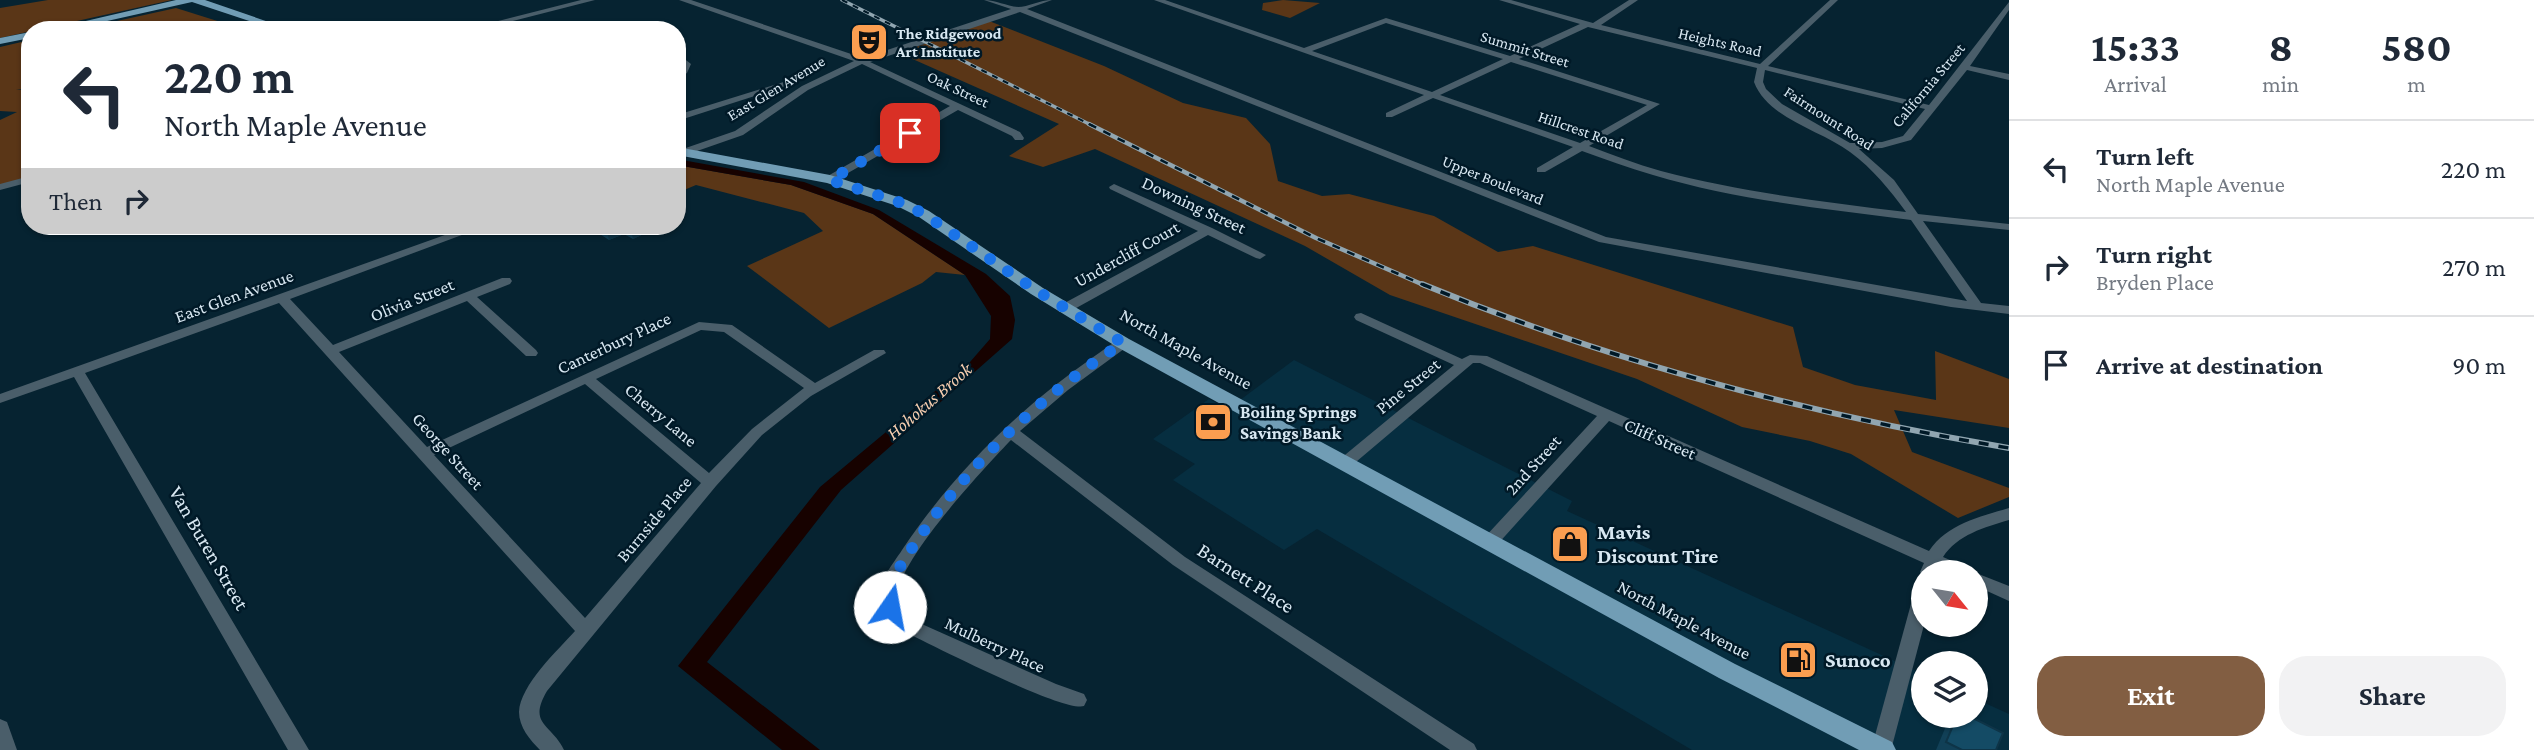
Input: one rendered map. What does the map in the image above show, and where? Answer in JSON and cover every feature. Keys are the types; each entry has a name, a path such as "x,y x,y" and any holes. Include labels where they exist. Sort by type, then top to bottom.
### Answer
{"main road":[{"path":"93,21 189,0"},
{"path":"195,0 259,21"},
{"path":"0,41 21,37"},
{"name":"North Maple Avenue","path":"686,154 830,180 902,203 924,214 1064,309 1123,343 1727,671 1882,750"}],"street":[{"path":"539,0 555,9"},
{"path":"505,21 591,0"},
{"name":"Oak Street","path":"683,0 862,61 1016,134 1019,138"},
{"name":"Upper Boulevard","path":"988,0 1020,9 1603,240 2009,310"},
{"name":"East Glen Avenue","path":"686,151 739,133 805,88 862,61 1048,0"},
{"name":"Hillcrest Road","path":"1158,0 1656,173 1703,184 1914,217 2009,228"},
{"name":"Heights Road","path":"1503,0 1591,25 1932,108"},
{"path":"1389,115 1430,94 1591,25 1634,0"},
{"path":"1762,67 1834,0"},
{"name":"California Street","path":"1848,146 1882,145 1902,141 1965,67 2009,4"},
{"name":"Summit Street","path":"1304,51 1386,20 1655,104 1578,146"},
{"name":"Fairmount Road","path":"1762,67 1757,79 1769,97 1848,146 1890,182 1977,306"},
{"path":"1965,67 2009,77"},
{"path":"686,115 793,82"},
{"path":"830,180 958,106"},
{"path":"1541,170 1578,146"},
{"path":"0,187 21,181"},
{"name":"Downing Street","path":"1114,187 1260,255"},
{"name":"Undercliff Court","path":"1064,309 1208,230"},
{"name":"East Glen Avenue","path":"0,398 455,235"},
{"name":"Olivia Street","path":"330,351 506,281"},
{"path":"469,296 531,353"},
{"name":"George Street","path":"281,298 586,631"},
{"name":"Cliff Street","path":"1362,317 1464,365 1470,359 1482,359 1917,560"},
{"name":"Canterbury Place","path":"424,454 689,329 709,325 727,328 813,388"},
{"name":"Mulberry Place","path":"1077,700 1049,690 909,626 896,617 888,598 891,585 932,518 975,467 1010,431 1123,343"},
{"name":"Burnside Place","path":"554,750 534,732 529,721 529,707 540,685 710,482 757,432 813,388 879,353"},
{"name":"Pine Street","path":"1345,463 1464,365"},
{"name":"Van Buren Street","path":"77,371 299,750"},
{"name":"Cherry Lane","path":"586,378 710,482"},
{"name":"2nd Street","path":"1490,542 1606,415"},
{"name":"Barnett Place","path":"1010,431 1179,561 1467,750"},
{"path":"1933,560 1942,544 1956,532 2009,514"},
{"path":"1988,584 2009,594"},
{"path":"1882,750 1912,637"},
{"path":"0,728 8,750"}],"shaded area":[{"path":"48,0 172,0 77,21 21,21 21,33 0,38 0,8"},
{"path":"1283,0 1320,3 1290,18 1262,10 1263,3"},
{"path":"176,8 217,21 117,21"},
{"path":"989,21 1104,66 1183,103 1246,118 1270,144 1278,181 1322,196 1349,194 1434,216 1498,252 1533,246 1793,327 1803,367 1855,385 1936,400 1935,351 2009,379 2009,428 1894,410 1912,452 2009,488 2009,497 1958,518 1851,454 1810,441 1742,427 1637,379 1390,295 1305,246 1095,149 1043,167 1009,156 1059,124 899,53"},
{"path":"21,42 21,89 16,90 21,90 21,180 0,185 0,120 17,112 0,111 0,47"},
{"path":"686,167 791,185 873,214 965,275 936,272 922,283 829,328 747,266 823,231 804,213 696,185 686,189"},
{"path":"1294,360 1572,501 1567,511 1911,669 1911,728 1988,728 1988,704 2009,714 2009,750 1692,750 1317,529 1284,550 1173,480 1195,464 1153,439 1209,399 1228,409"}],"water":[{"name":"Hohokus Brook","path":"686,161 804,182 879,210 986,274 1010,296 1015,320 1012,339 841,490 707,662 820,750 782,750 678,666 820,487 970,362 990,339 991,316 965,275 873,214 791,185 686,167"}],"building":[{"path":"1988,726 2003,733 1996,750 1962,750 1946,742 1952,728 1988,728"}],"railway":[{"path":"842,0 1093,126"},
{"path":"1089,124 1316,238 1426,286"},
{"path":"1422,284 1565,338 1711,382 1859,419 2009,448"}],"place":[{"name":"The Ridgewood Art Institute","path":"869,42"},
{"name":"Boiling Springs Savings Bank","path":"1213,422"},
{"name":"Mavis Discount Tire","path":"1570,544"},
{"name":"Sunoco","path":"1798,660"}],"route":[{"path":"890,607 888,598 891,585 902,565 932,518 975,467 1007,433 1032,412 1123,343 1064,309 924,214 902,203 830,180 910,133"}]}
